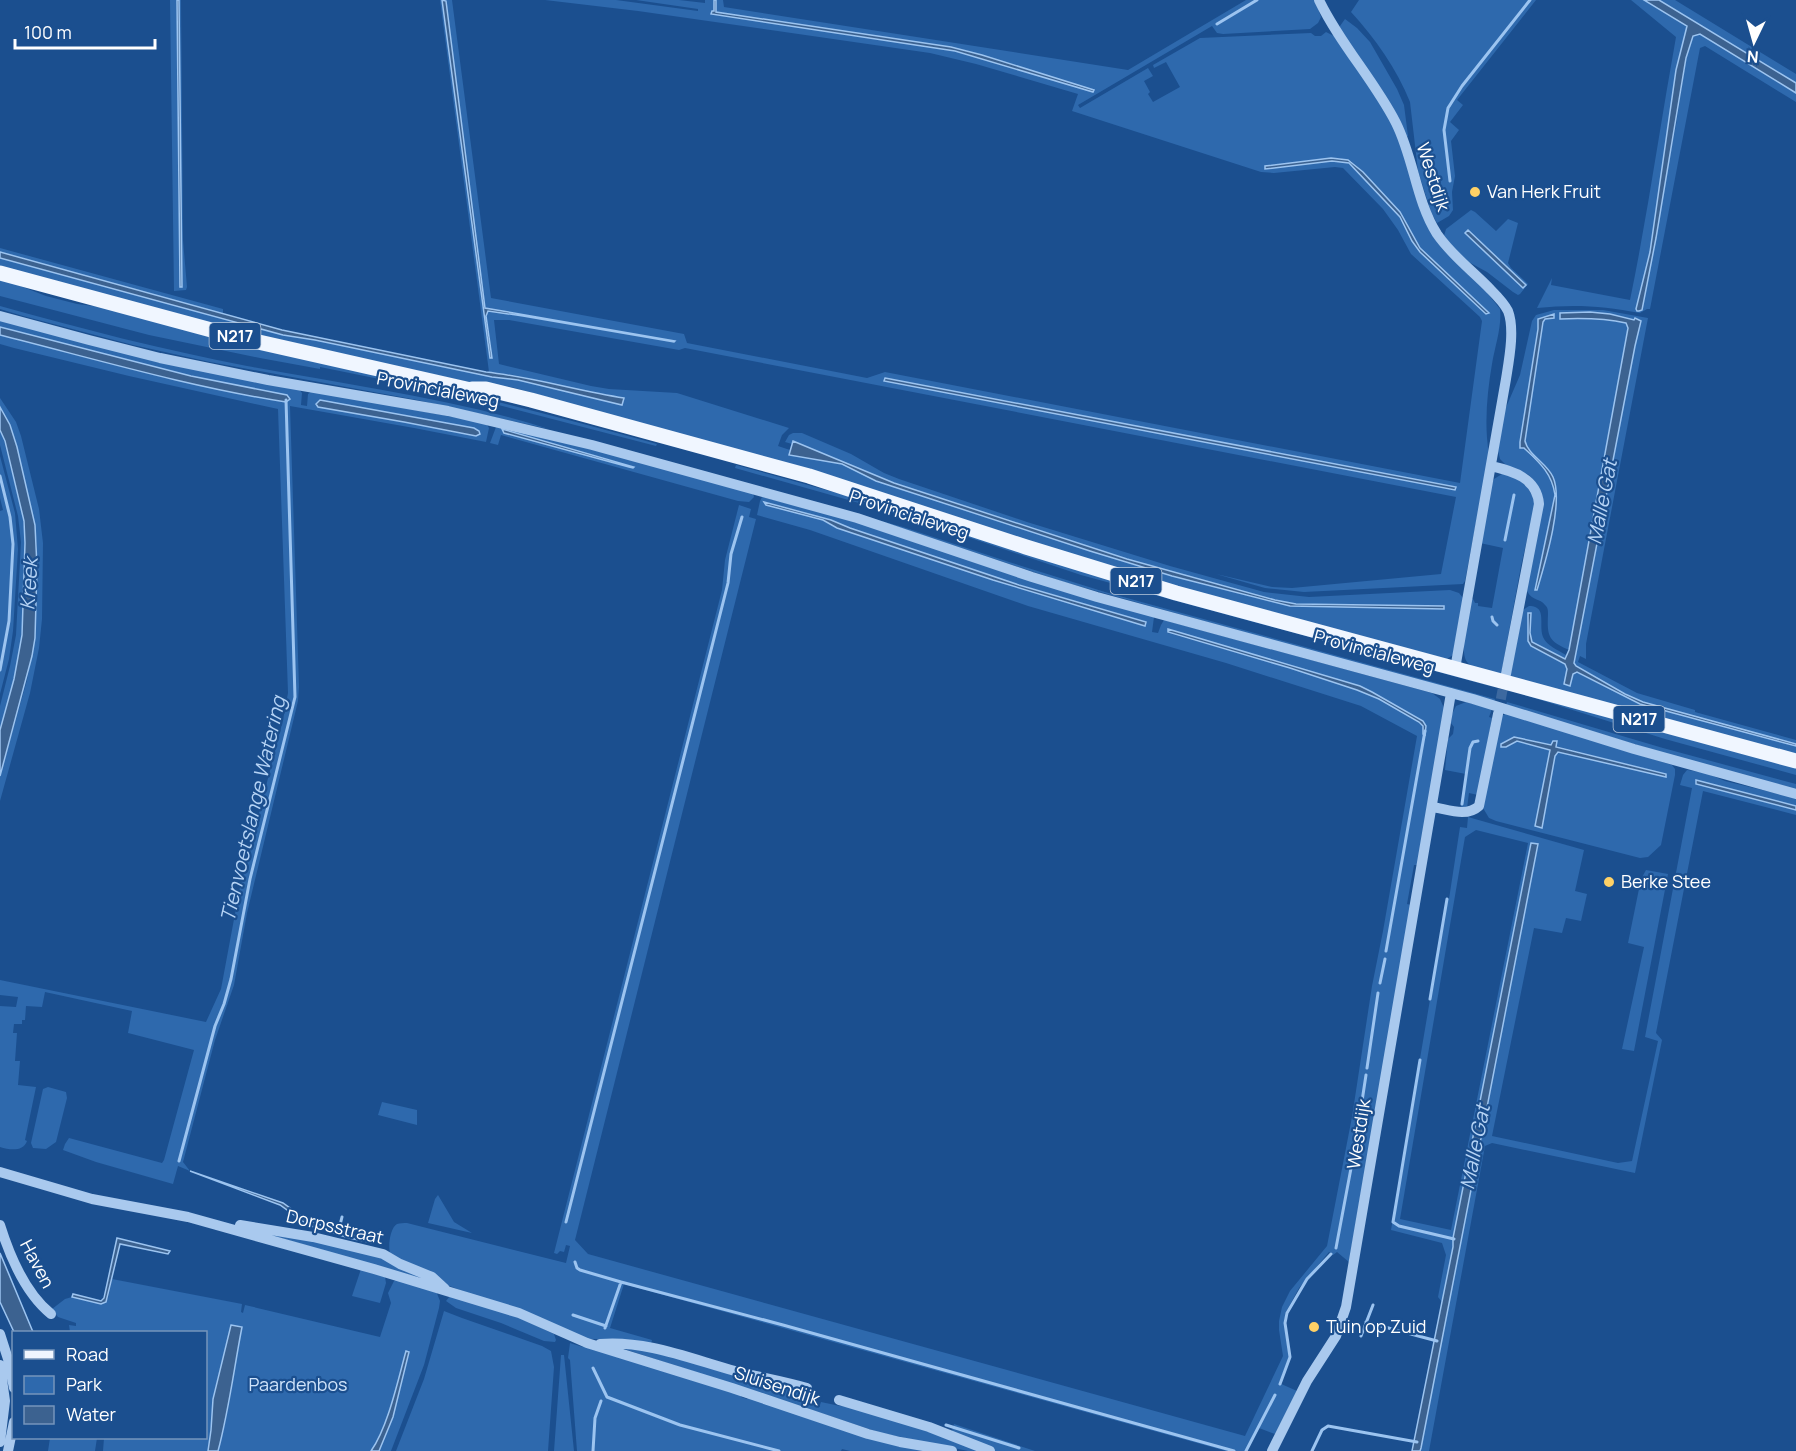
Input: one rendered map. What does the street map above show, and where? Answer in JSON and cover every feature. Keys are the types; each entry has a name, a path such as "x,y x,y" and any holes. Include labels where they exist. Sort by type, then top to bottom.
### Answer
{"main road":[{"name":"Provincialeweg","path":"0,273 241,338 472,389 806,481 846,489 1166,590 1796,761"}],"street":[{"name":"Westdijk","path":"1319,0 1329,21 1376,89 1397,126 1410,156 1433,228 1452,253 1494,293 1509,314 1509,354 1455,669"},
{"name":"Provincialeweg","path":"0,316 170,360 268,380 435,408 582,442 857,518 1097,597 1452,693 1648,753 1796,794"},
{"path":"1491,466 1512,471 1525,478 1536,492 1539,504 1506,674"},
{"name":"Westdijk","path":"1272,1451 1306,1381 1336,1336 1346,1307 1452,693"},
{"path":"1432,807 1465,813 1479,806 1498,714"},
{"name":"Dorpsstraat","path":"0,1172 92,1199 207,1221 392,1274"},
{"name":"Dorpsstraat","path":"207,1221 301,1235 383,1254 432,1277 446,1290"},
{"name":"Haven","path":"0,1226 10,1252 30,1291 51,1314"},
{"name":"Sluisendijk","path":"392,1274 526,1316 594,1345 878,1437 952,1451"},
{"path":"0,1334 12,1378"},
{"name":"Sluisendijk","path":"594,1345 612,1343 651,1347 807,1388"},
{"path":"0,1365 5,1401 0,1442"},
{"name":"Sluisendijk","path":"839,1400 929,1427 990,1451"},
{"path":"9,1451 12,1434"}],"green space":[{"path":"170,0 177,0 182,287 179,0 181,0 183,240 187,287 186,290 174,291"},
{"path":"440,0 442,0 446,21 490,358 487,311 674,341 485,308 446,0 452,0 491,298 684,334 687,343 867,378 885,372 1460,483 1482,321 1411,254 1383,209 1343,168 1261,172 1072,111 1078,94 930,53 545,0 616,0 698,11 698,9 636,0 679,0 705,3 705,0 714,0 712,14 955,51 1094,90 964,50 716,12 716,0 723,0 724,7 1128,70 1246,0 1315,0 1321,17 1318,23 1310,29 1223,34 1217,33 1212,26 1078,105 1080,108 1148,68 1153,76 1144,81 1153,102 1180,87 1166,62 1154,68 1153,65 1200,38 1311,33 1321,36 1326,32 1334,36 1380,102 1398,134 1424,213 1500,309 1486,420 1489,454 1463,584 1304,592 1265,588 1216,574 1272,587 1292,588 1441,574 1456,497 685,348 679,350 509,320 494,320 499,364 609,389 677,393 789,428 782,435 778,446 790,450 789,455 842,464 876,481 1179,577 1295,606 1444,609 1444,606 1296,604 1275,600 1127,559 894,483 793,441 792,444 785,442 789,435 802,433 851,454 899,479 1027,522 1264,592 1309,597 1450,590 1459,593 1463,598 1453,655 1447,659 1228,603 533,393 298,346 0,268 0,258 283,335 492,377 518,380 622,404 603,395 514,375 489,372","holes":["1338,158 1351,161 1363,172 1400,213 1420,248 1488,313 1486,314 1420,252 1400,217 1349,163 1332,161 1265,168","885,378 1455,487 1455,490 885,381"]},
{"path":"1359,0 1536,0 1457,100 1463,105 1450,122 1459,130 1451,141 1455,176 1452,192 1453,210 1449,216 1437,223 1431,212 1418,171 1410,102 1385,54 1351,12"},
{"path":"1631,0 1644,0 1687,26 1676,70 1650,252 1637,311 1639,311 1676,125 1686,58 1693,35 1700,34 1796,93 1796,102 1705,46 1700,48 1650,309 1640,313 1589,306 1537,308 1552,278 1551,285 1630,300 1676,37"},
{"path":"1659,0 1675,0 1796,74 1796,83"},
{"path":"1345,19 1370,42 1397,89 1404,105 1408,136 1406,137 1340,30"},
{"path":"1471,210 1496,231 1508,219 1518,223 1508,263 1528,284 1520,294 1513,292 1487,272 1465,260 1444,236 1446,229"},
{"path":"0,248 223,309 223,314 0,252"},
{"path":"0,278 46,296 77,304 101,307 380,373 657,444 656,446 468,397 149,335 0,296"},
{"path":"0,306 185,353 437,400 549,429 417,400 210,362 133,345 23,316 0,309"},
{"path":"1554,310 1603,310 1648,318 1586,644 1586,659 1580,656 1578,662 1637,693 1796,740 1796,744 1643,702 1617,690 1574,663 1641,321 1636,318 1634,320 1598,313 1560,313 1560,319 1589,317 1626,323 1628,326 1569,650 1557,644 1550,637 1547,608 1527,591 1537,485 1529,475 1506,465 1500,459 1498,451 1504,412 1520,375 1532,321 1536,315","holes":["1554,314 1553,318 1545,319 1543,322 1525,441 1530,451 1547,467 1556,488 1555,517 1537,590 1535,589 1555,495 1549,476 1520,442 1539,321"]},
{"path":"0,319 299,389 302,393 301,405 307,406 308,394 312,391 486,423 489,428 486,442 290,406 298,701 247,913 234,985 215,1040 183,1162 190,1171 178,1166 173,1184 63,1150 69,1138 162,1163 194,1050 128,1033 132,1011 45,992 42,1007 26,1006 25,1020 22,1020 22,1024 14,1024 13,1033 17,1033 15,1061 20,1061 18,1085 36,1087 25,1140 27,1141 19,1149 0,1147 0,1006 16,1007 18,997 0,995 0,980 206,1022 221,989 240,887 288,693 278,409 14,348 0,344 0,335 214,387 286,402 290,399 287,395 107,356 0,327","holes":["317,402 474,428 480,434 475,436 319,407"]},
{"path":"0,398 16,422 21,436 39,509 43,543 42,619 39,648 30,693 0,801 0,776 27,680 35,638 37,549 35,525 10,425 0,407"},
{"path":"496,427 559,440 753,493 754,497 749,502 738,501 501,435 498,445 490,443","holes":["502,430 634,467 504,433"]},
{"path":"0,430 22,513 25,534 23,622 20,648 0,730 0,706 16,635 21,542 18,516 0,445"},
{"path":"0,456 15,513 18,549 13,631 0,694 0,511 3,510 0,498"},
{"path":"736,465 1497,688 1081,575 905,516 735,468"},
{"path":"1502,474 1514,477 1523,483 1531,492 1535,504 1501,675 1469,664 1464,652 1464,643 1471,598 1478,603 1478,606 1492,608 1503,548 1480,543 1491,486 1494,479"},
{"path":"762,497 842,517 1154,617 1152,632 1158,633 1164,620 1432,693 1440,699 1444,708 1418,865 1414,865 1407,904 1411,905 1349,1262 1337,1252 1333,1255 1329,1252 1299,1288 1286,1312 1284,1322 1289,1357 1279,1383 1297,1391 1275,1434 1259,1428 1247,1451 1226,1451 624,1284 610,1328 652,1340 651,1344 621,1339 589,1339 447,1285 390,1253 389,1242 393,1229 397,1224 407,1223 566,1263 570,1246 566,1245 564,1252 554,1253 722,590 725,560 739,505 751,509 749,517 756,519 575,1240 588,1254 1245,1436 1283,1356 1279,1330 1282,1307 1290,1291 1327,1246 1352,1117 1372,986 1417,736 1361,706 1226,663 1028,606 810,530 757,515","holes":["766,502 831,520 991,576 1146,622 1145,625 993,580 837,528 823,520 766,505","1168,630 1360,686 1423,721 1426,726 1423,734 1423,726 1419,722 1379,699 1357,690 1168,633"]},
{"path":"874,519 1105,592 1495,699 1494,702 1064,582"},
{"path":"1529,606 1535,607 1540,613 1543,637 1547,643 1566,655 1565,659 1532,642 1531,613 1529,613 1528,641 1531,646 1565,664 1567,669 1564,684 1570,686 1573,674 1578,673 1640,704 1796,746 1796,757 1510,677 1523,610"},
{"path":"1509,690 1796,767 1796,775 1665,739"},
{"path":"1466,702 1492,709 1489,717 1492,718 1478,795 1469,793 1467,808 1461,808 1466,774 1445,770 1448,739 1453,734 1454,727 1451,723 1452,714 1456,706"},
{"path":"1507,702 1796,784 1796,790 1699,764 1506,705"},
{"path":"1505,713 1672,765 1675,775 1661,845 1648,857 1640,858 1489,818 1483,808 1502,715","holes":["1514,737 1552,745 1557,742 1556,746 1666,774 1666,777 1558,751 1555,756 1542,828 1535,827 1550,750 1517,741 1506,747 1501,747 1501,745"]},
{"path":"1687,770 1706,773 1725,781 1796,798 1796,815 1703,791 1656,1033 1662,1040 1635,1173 1492,1143 1485,1146 1429,1451 1420,1451 1538,845 1531,843 1442,1302 1438,1297 1446,1255 1442,1243 1391,1230 1460,827 1467,828 1468,817 1584,850 1575,891 1587,894 1581,921 1566,918 1562,933 1534,928 1492,1136 1618,1163 1632,1161 1658,1041 1645,1037 1692,788 1680,785","holes":["1476,830 1528,843 1451,1230 1400,1219 1465,837"]},
{"path":"1646,870 1668,874 1634,1051 1622,1049 1644,947 1628,943 1641,879"},
{"path":"48,1087 66,1092 67,1098 56,1142 46,1149 33,1148 31,1143 43,1089"},
{"path":"382,1102 417,1110 417,1125 378,1115"},
{"path":"438,1195 454,1222 472,1233 428,1223"},
{"path":"242,1227 378,1254 430,1281"},
{"path":"361,1269 385,1277 386,1283 380,1303 352,1296"},
{"name":"Paardenbos","path":"112,1279 242,1304 241,1312 243,1313 245,1305 380,1337 391,1303 388,1293 394,1281 436,1291 440,1301 424,1365 391,1451 379,1451 397,1403 409,1353 406,1352 383,1429 371,1451 218,1451 229,1405 242,1327 231,1325 215,1389 208,1451 103,1451 104,1439 207,1439 207,1331 70,1331 69,1325 76,1326 76,1323 58,1317 52,1309 65,1299 72,1297 105,1303"},
{"path":"450,1296 517,1316 554,1334 556,1340 555,1342 544,1341 456,1308 446,1301"},
{"path":"444,1311 551,1351 554,1367 548,1451 396,1451 424,1379"},
{"path":"570,1343 583,1347 584,1345 741,1395 747,1399 749,1397 933,1451 850,1451 842,1449 841,1451 577,1451 568,1358"},
{"path":"609,1344 636,1347 809,1391 805,1408"},
{"path":"561,1355 564,1355 574,1451 554,1451"},
{"path":"808,1402 857,1407 985,1451 968,1451 881,1433 806,1408"},
{"path":"954,1424 1035,1451 995,1451 952,1431"},
{"path":"50,1439 97,1439 95,1451 48,1451"}],"water":[{"path":"177,0 179,0 182,287 180,287"},
{"path":"442,0 446,1 485,308 674,342 488,311 486,316 492,358 490,358"},
{"path":"714,0 716,0 716,12 951,47 1094,90 1093,92 955,51 711,14 714,11"},
{"path":"1644,0 1659,0 1796,83 1796,93 1700,34 1693,36 1686,58 1642,310 1637,311 1650,252 1676,70 1687,26"},
{"path":"1331,158 1348,160 1363,172 1400,212 1420,248 1489,313 1486,314 1420,252 1400,217 1349,163 1332,161 1265,169 1265,166"},
{"path":"1468,230 1526,285 1523,288 1465,233"},
{"path":"0,252 282,330 624,398 622,405 518,380 492,377 283,335 0,258"},
{"name":"Malle Gat","path":"1590,312 1634,320 1635,318 1641,321 1574,663 1625,694 1643,702 1796,744 1796,746 1640,704 1577,672 1573,674 1570,686 1564,684 1567,669 1565,664 1531,646 1528,641 1528,613 1531,613 1532,642 1565,659 1569,650 1628,328 1626,323 1609,320 1560,319 1560,313"},
{"path":"1554,314 1554,318 1545,319 1543,322 1525,441 1530,451 1547,467 1556,488 1552,533 1537,590 1535,590 1555,495 1548,474 1530,453 1520,448 1520,442 1538,319"},
{"path":"0,327 191,376 287,395 290,399 286,402 250,396 143,372 0,335"},
{"path":"885,378 1456,487 1455,490 884,381"},
{"path":"320,400 474,428 480,434 476,436 318,407 316,404"},
{"name":"Kreek","path":"0,407 10,425 17,447 35,525 37,567 35,638 32,656 0,776 0,730 14,679 22,635 25,543 24,521 5,441 0,430"},
{"path":"502,429 634,467 504,433"},
{"path":"793,441 894,483 1127,559 1275,600 1296,604 1444,606 1444,609 1290,606 1172,576 876,481 842,464 789,455"},
{"path":"764,502 831,520 1019,585 1146,622 1145,626 993,580 837,528 823,520 766,505"},
{"path":"1168,629 1360,686 1423,721 1426,726 1425,735 1423,726 1419,722 1379,699 1290,668 1168,632"},
{"path":"1514,737 1551,745 1553,741 1557,741 1556,747 1666,774 1666,777 1558,752 1555,756 1542,828 1535,826 1550,750 1517,741 1501,747 1501,744"},
{"path":"1696,780 1796,806 1796,810 1696,784"},
{"name":"Malle Gat","path":"1531,843 1538,844 1421,1448 1420,1451 1412,1451 1453,1247"},
{"path":"190,1171 283,1203 304,1218 328,1228 374,1240 374,1243 308,1225 280,1205"},
{"path":"117,1238 170,1251 168,1254 120,1244 106,1302 101,1304 72,1297 73,1294 101,1301 104,1298"},
{"path":"0,1253 33,1331 14,1331 0,1302"},
{"path":"231,1325 242,1327 228,1405 218,1451 208,1451 213,1399"},
{"path":"406,1351 409,1352 393,1417 379,1451 371,1451 383,1429"}],"waterway":[{"path":"1217,24 1257,0"},
{"path":"1450,181 1444,130 1448,108 1462,86 1530,0"},
{"name":"Tienvoetslange Watering","path":"179,1161 215,1026 231,979 250,879 295,697 286,400"},
{"name":"Kreek","path":"0,476 10,517 13,544 9,621 0,670"},
{"path":"1505,540 1514,495"},
{"path":"566,1222 728,583 731,554 742,517"},
{"path":"1492,617 1497,625"},
{"path":"1386,951 1425,731"},
{"path":"1462,804 1470,748 1473,742 1478,741"},
{"path":"1430,999 1447,899"},
{"path":"1380,983 1385,959"},
{"path":"1367,1068 1378,993"},
{"path":"1420,1060 1393,1222 1399,1226 1454,1239"},
{"path":"1336,1248 1366,1075"},
{"name":"Tienvoetslange Watering","path":"338,1233 342,1217"},
{"path":"1280,1384 1290,1357 1285,1323 1287,1313 1307,1279 1331,1254"},
{"path":"575,1262 580,1270 621,1282 605,1328"},
{"path":"621,1282 1234,1451"},
{"path":"1361,1336 1373,1305"},
{"path":"573,1315 606,1326"},
{"path":"1366,1322 1437,1341"},
{"path":"593,1368 607,1397 680,1425 779,1451"},
{"path":"1246,1451 1275,1395"},
{"path":"593,1451 595,1418 601,1401"},
{"path":"946,1425 1019,1448"},
{"path":"1312,1451 1322,1430 1328,1426 1417,1442"}],"tunnel":[{"path":"1498,714 1505,677"}],"place":[{"name":"Van Herk Fruit","path":"1475,192"},
{"name":"Berke Stee","path":"1609,882"},
{"name":"Tuin op Zuid","path":"1314,1327"}]}
